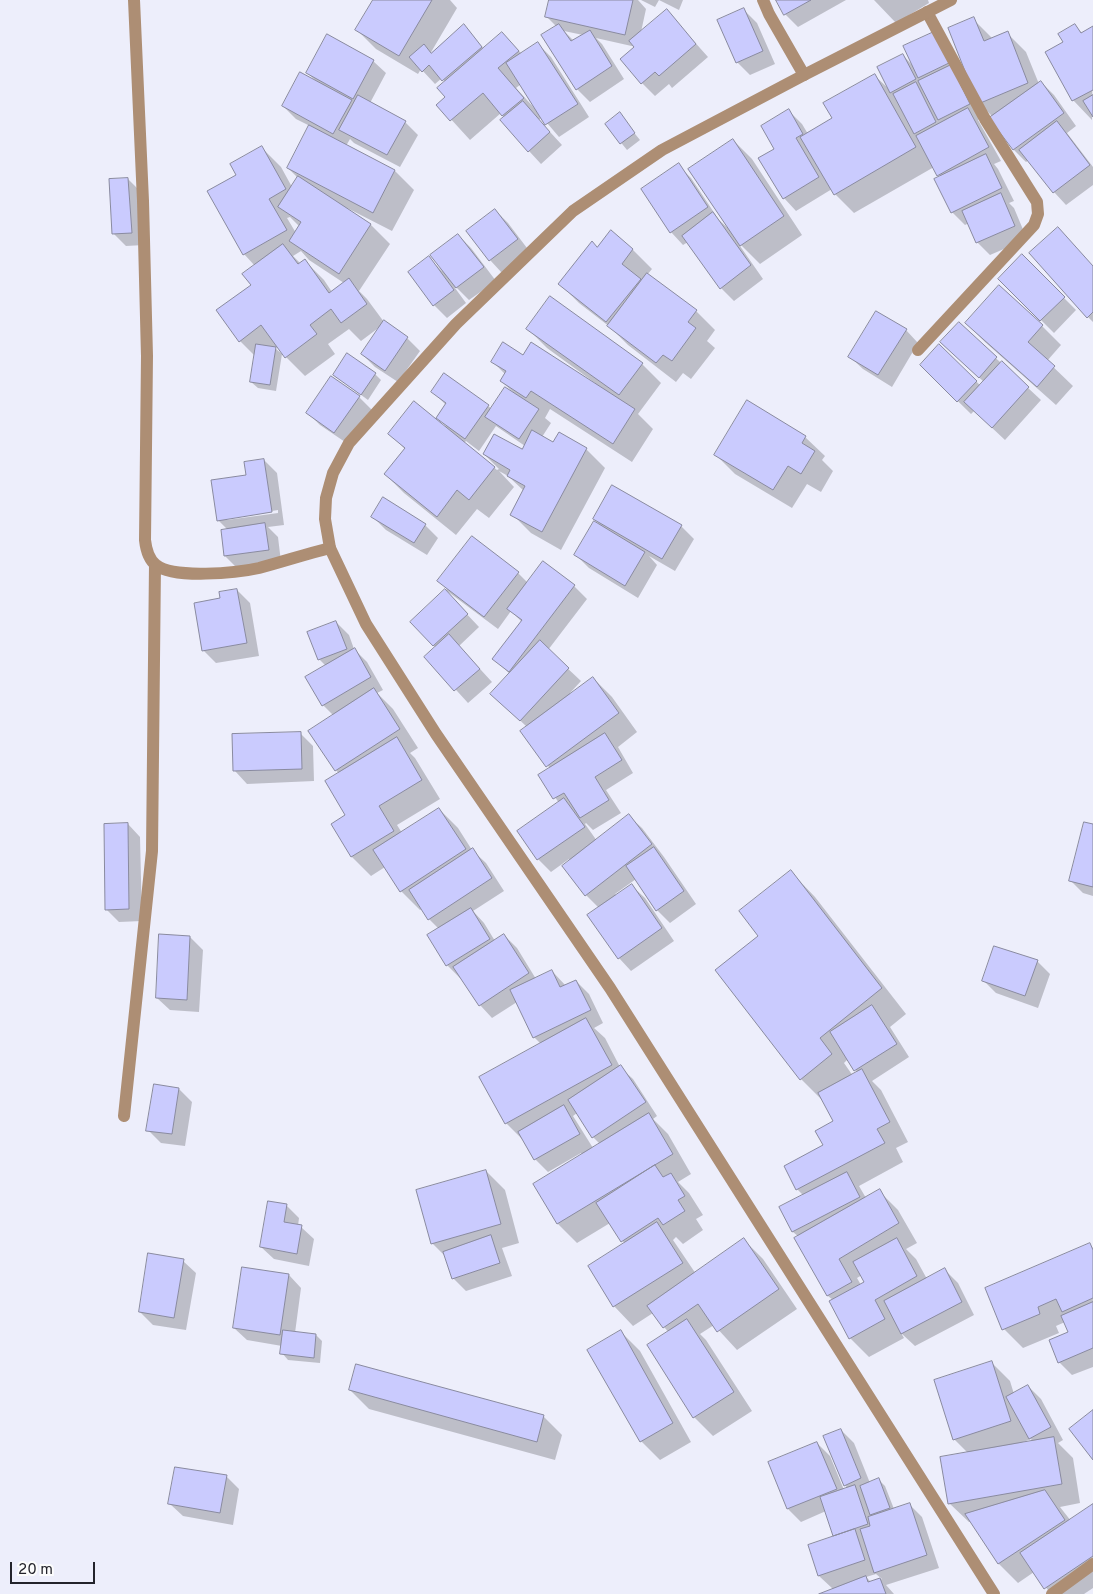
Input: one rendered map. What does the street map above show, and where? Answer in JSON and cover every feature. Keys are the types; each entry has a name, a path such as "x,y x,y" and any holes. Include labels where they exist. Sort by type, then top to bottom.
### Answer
{"street":[{"path":"134,0 143,201 147,356 145,540 147,553 155,564 164,569 186,573 229,573 257,568 330,548"},
{"path":"763,0 804,75"},
{"path":"951,0 662,150 573,211 456,324 348,444 333,473 326,498 325,519 330,548 366,624 436,734 615,996 994,1594"},
{"path":"918,350 1034,225 1038,208 985,119 927,12"},
{"path":"124,1116 152,851 155,564"},
{"path":"1052,1594 1093,1564"}],"building":[{"path":"373,0 432,0 399,56 355,30"},
{"path":"549,0 633,0 625,35 545,17"},
{"path":"776,0 811,0 784,15"},
{"path":"744,8 763,51 736,63 717,20"},
{"path":"667,9 696,44 659,76 655,72 641,84 620,59 634,47 629,41"},
{"path":"974,17 984,41 1008,31 1028,83 978,104 948,28"},
{"path":"464,24 482,47 442,81 429,65 422,72 409,57 424,44 431,53"},
{"path":"559,24 571,41 590,30 612,66 576,90 541,35"},
{"path":"1075,24 1081,33 1093,26 1093,90 1072,101 1045,52 1063,42 1058,34"},
{"path":"936,31 951,62 918,78 903,46"},
{"path":"502,32 519,51 498,68 524,98 502,116 483,93 450,121 436,105 445,97 437,88"},
{"path":"327,34 374,60 353,99 306,73"},
{"path":"538,42 578,104 545,125 506,63"},
{"path":"903,54 916,79 890,93 877,67"},
{"path":"951,65 970,104 938,120 918,81"},
{"path":"300,72 352,100 333,134 282,106"},
{"path":"875,74 916,147 834,195 800,137 832,118 823,103"},
{"path":"1041,81 1064,113 1013,150 989,118"},
{"path":"916,82 936,122 914,134 893,94"},
{"path":"358,95 406,121 387,155 339,130"},
{"path":"1093,95 1093,117 1083,101"},
{"path":"523,101 550,132 528,152 500,120"},
{"path":"968,108 989,147 937,176 916,136"},
{"path":"789,109 803,134 796,138 819,177 783,199 758,158 774,149 761,126"},
{"path":"620,112 635,133 620,144 605,124"},
{"path":"1057,121 1090,165 1053,193 1019,150"},
{"path":"309,125 395,170 373,213 287,168"},
{"path":"733,139 784,216 740,246 688,169"},
{"path":"262,146 286,189 269,199 287,230 243,255 207,191 236,175 230,164"},
{"path":"986,154 1002,188 951,213 934,179"},
{"path":"679,163 708,207 670,233 641,189"},
{"path":"298,176 371,224 339,274 289,241 301,222 278,207"},
{"path":"128,178 132,233 112,234 109,179"},
{"path":"1001,193 1015,226 976,243 962,211"},
{"path":"495,209 518,239 489,261 466,231"},
{"path":"713,212 751,265 720,289 682,236"},
{"path":"1058,227 1093,266 1093,312 1087,318 1029,253"},
{"path":"611,230 633,249 622,264 641,279 606,322 558,284 592,241 597,247"},
{"path":"458,234 484,267 456,288 430,255"},
{"path":"283,244 298,264 305,259 329,293 349,278 367,304 341,323 331,309 310,325 317,334 285,358 261,325 239,342 216,310 251,285 242,274"},
{"path":"1022,254 1065,297 1040,321 998,279"},
{"path":"429,256 454,290 433,306 408,272"},
{"path":"647,273 697,310 688,322 696,328 672,361 663,355 656,363 607,326"},
{"path":"999,285 1043,325 1028,342 1055,366 1037,387 965,323"},
{"path":"550,296 643,363 619,395 526,329"},
{"path":"876,311 907,329 878,375 848,357"},
{"path":"384,320 408,337 385,371 361,354"},
{"path":"959,322 997,357 979,378 940,342"},
{"path":"503,342 523,355 531,342 635,409 613,444 531,391 526,398 500,381 506,371 491,362"},
{"path":"256,344 276,347 270,385 250,382"},
{"path":"939,344 977,381 957,402 920,365"},
{"path":"347,353 376,373 361,395 333,375"},
{"path":"1002,361 1029,387 992,428 964,402"},
{"path":"444,373 489,405 465,439 436,418 446,403 431,392"},
{"path":"331,376 360,396 334,433 306,413"},
{"path":"505,387 539,409 519,439 485,417"},
{"path":"747,400 806,436 802,443 815,451 801,474 788,466 773,490 714,455"},
{"path":"414,401 495,467 469,500 457,490 437,517 384,474 405,448 388,434"},
{"path":"532,430 553,442 559,432 587,448 542,532 510,515 525,486 507,476 510,470 483,454 494,434 522,449"},
{"path":"264,459 272,512 217,521 211,480 246,475 244,462"},
{"path":"612,485 682,525 662,559 593,519"},
{"path":"383,497 426,524 414,543 371,517"},
{"path":"594,521 645,552 625,586 574,555"},
{"path":"265,523 269,550 224,556 221,530"},
{"path":"472,536 519,572 484,617 437,581"},
{"path":"543,561 575,585 509,672 492,659 522,620 507,609"},
{"path":"237,589 247,643 202,651 194,603 220,598 219,592"},
{"path":"445,589 468,614 433,646 410,622"},
{"path":"336,621 347,649 318,660 307,632"},
{"path":"449,634 480,669 454,691 424,657"},
{"path":"540,640 569,668 520,721 490,694"},
{"path":"355,648 371,677 322,706 305,677"},
{"path":"593,677 619,713 546,767 520,731"},
{"path":"374,688 400,729 335,771 308,731"},
{"path":"301,732 302,769 233,771 232,734"},
{"path":"605,733 622,760 595,777 609,800 580,818 564,793 553,799 538,775"},
{"path":"397,737 422,780 379,806 394,831 351,857 331,824 345,815 325,781"},
{"path":"564,798 585,827 537,860 517,831"},
{"path":"439,808 466,849 400,892 373,850"},
{"path":"629,814 652,844 585,896 562,866"},
{"path":"1084,822 1093,824 1093,887 1069,881"},
{"path":"128,823 129,909 105,910 104,824"},
{"path":"654,847 684,891 656,911 626,866"},
{"path":"473,848 492,878 428,920 409,890"},
{"path":"791,870 882,988 820,1038 832,1054 800,1080 715,970 758,936 739,911"},
{"path":"632,884 662,928 618,959 587,915"},
{"path":"471,908 490,939 446,966 427,935"},
{"path":"159,934 190,936 187,1000 156,998"},
{"path":"504,934 529,973 479,1006 453,967"},
{"path":"994,946 1038,960 1025,996 982,981"},
{"path":"552,970 560,987 576,980 591,1010 533,1038 510,990"},
{"path":"872,1005 897,1044 854,1071 830,1032"},
{"path":"586,1018 612,1065 505,1124 479,1077"},
{"path":"621,1065 646,1102 592,1138 568,1100"},
{"path":"862,1069 890,1122 877,1129 885,1143 796,1190 784,1166 823,1145 815,1131 833,1121 818,1093"},
{"path":"154,1084 179,1088 172,1134 146,1131"},
{"path":"564,1105 580,1134 534,1160 518,1132"},
{"path":"649,1113 673,1154 557,1224 533,1184"},
{"path":"655,1165 663,1177 671,1173 685,1196 678,1200 685,1211 663,1225 658,1218 621,1242 596,1203"},
{"path":"486,1170 501,1224 431,1244 416,1190"},
{"path":"847,1172 860,1197 792,1232 779,1207"},
{"path":"880,1189 899,1223 839,1259 852,1282 827,1296 794,1238"},
{"path":"268,1201 287,1204 284,1222 302,1225 297,1254 260,1247"},
{"path":"657,1222 683,1263 613,1307 588,1266"},
{"path":"491,1235 500,1263 452,1279 443,1252"},
{"path":"744,1238 779,1289 717,1332 698,1304 663,1328 647,1306"},
{"path":"897,1238 917,1276 875,1300 885,1319 849,1339 829,1301 864,1282 853,1262"},
{"path":"1090,1243 1093,1250 1093,1298 1062,1312 1056,1299 1038,1307 1040,1314 1002,1330 985,1288"},
{"path":"148,1253 184,1259 174,1318 139,1312"},
{"path":"242,1267 289,1274 280,1335 233,1328"},
{"path":"945,1268 962,1302 901,1334 884,1301"},
{"path":"1093,1302 1093,1348 1058,1363 1049,1340 1068,1332 1061,1316"},
{"path":"687,1319 734,1392 693,1418 647,1345"},
{"path":"283,1330 316,1334 314,1358 280,1354"},
{"path":"621,1330 673,1423 640,1442 587,1350"},
{"path":"992,1361 1011,1421 953,1440 934,1380"},
{"path":"356,1364 544,1415 537,1442 349,1390"},
{"path":"1028,1385 1051,1427 1029,1439 1006,1397"},
{"path":"1093,1410 1093,1460 1069,1429"},
{"path":"841,1429 861,1478 844,1486 823,1436"},
{"path":"1054,1437 1062,1484 948,1504 940,1457"},
{"path":"817,1442 837,1489 787,1509 768,1462"},
{"path":"175,1467 227,1475 220,1513 168,1504"},
{"path":"879,1478 890,1508 870,1515 860,1486"},
{"path":"855,1485 868,1524 833,1536 820,1497"},
{"path":"1045,1490 1065,1520 998,1564 965,1514"},
{"path":"910,1503 927,1555 874,1573 860,1529 870,1526 868,1517"},
{"path":"1093,1504 1093,1556 1044,1589 1020,1553"},
{"path":"855,1529 865,1560 818,1576 808,1545"},
{"path":"866,1576 868,1582 880,1578 886,1594 819,1594"}]}
